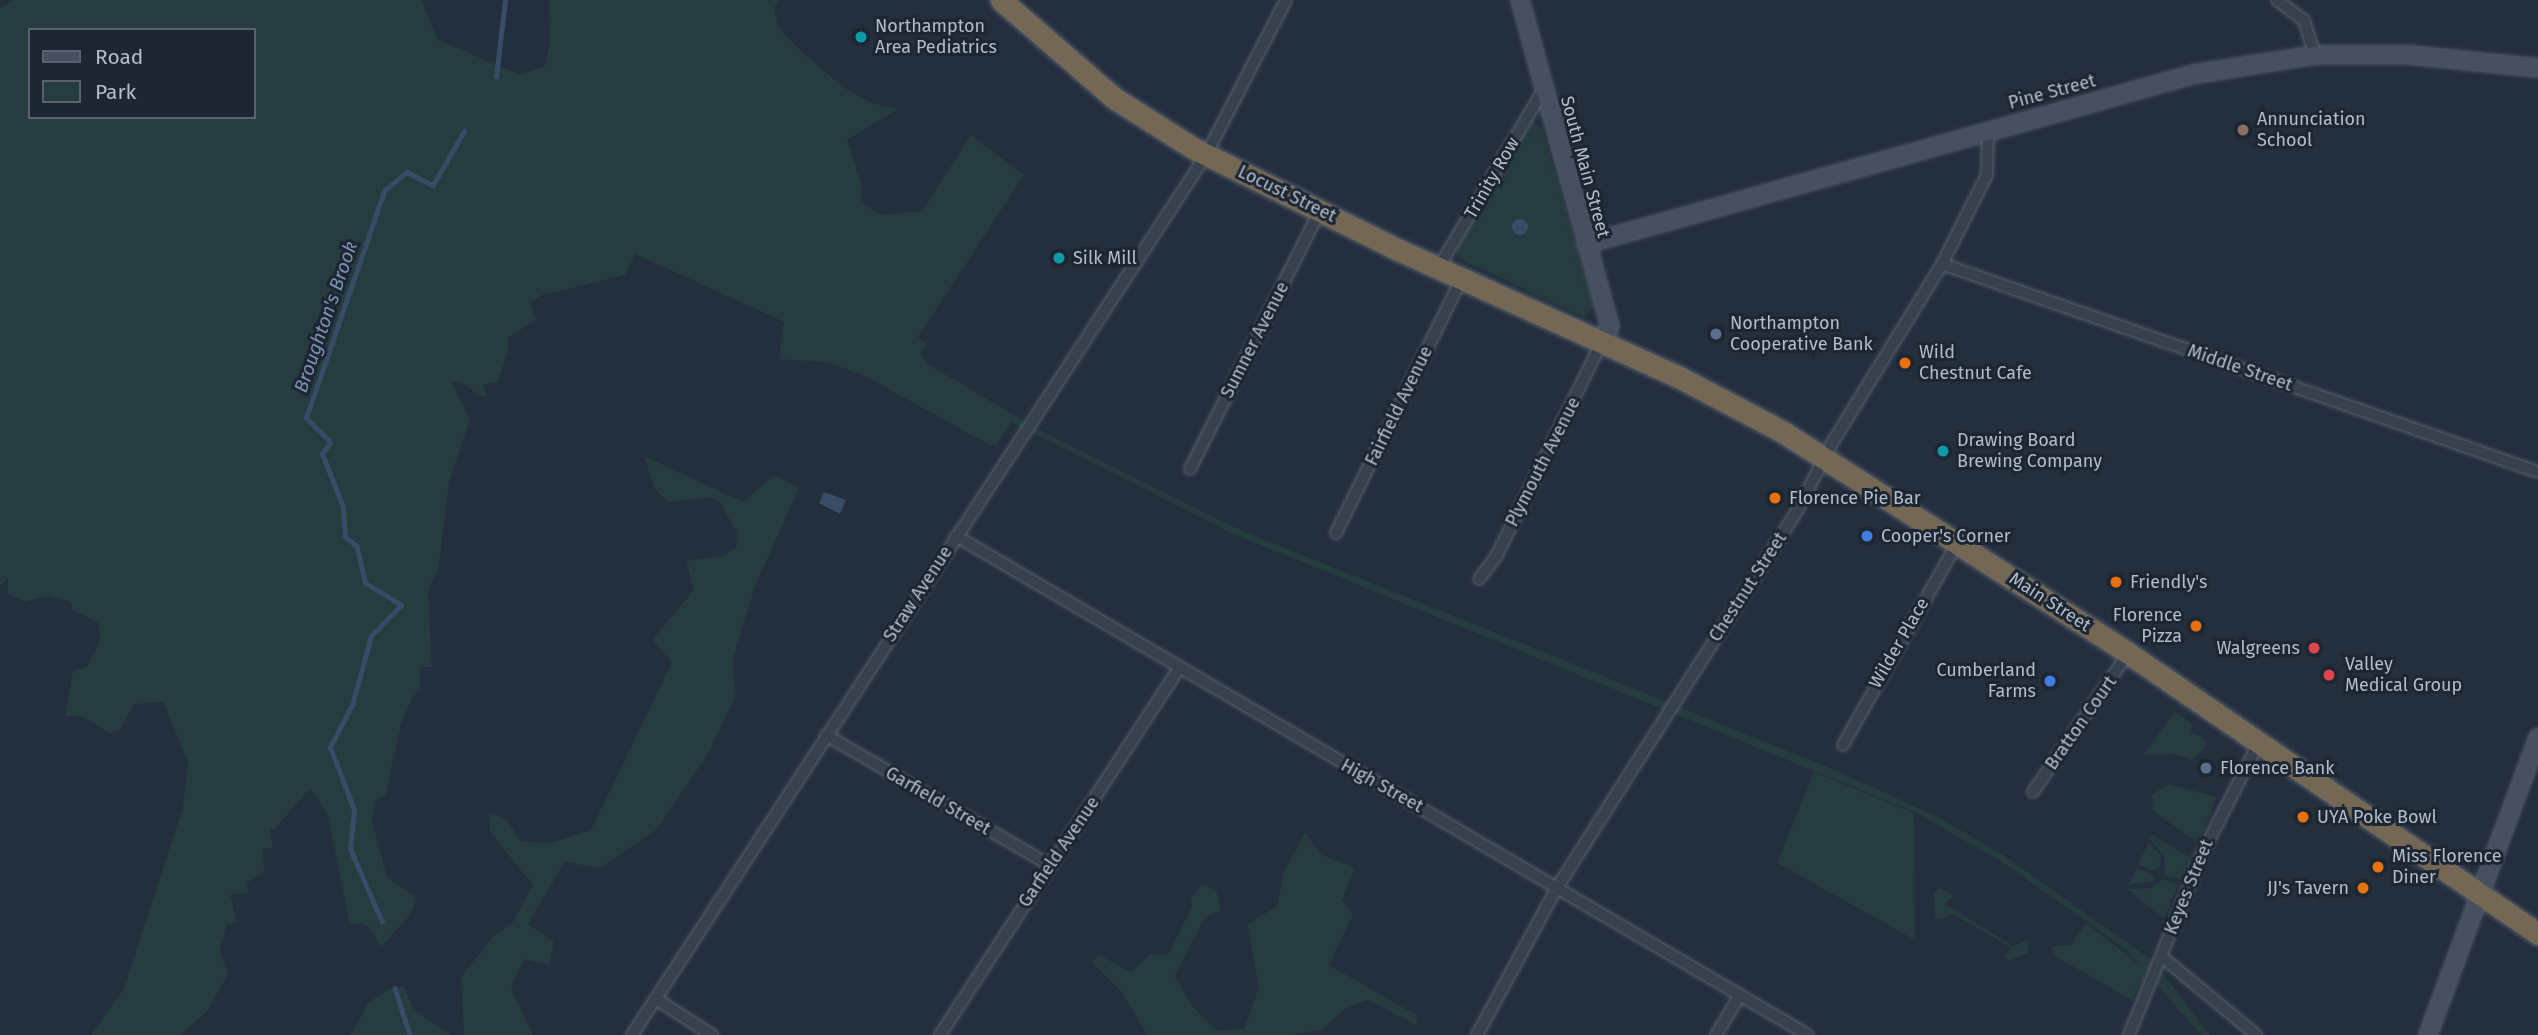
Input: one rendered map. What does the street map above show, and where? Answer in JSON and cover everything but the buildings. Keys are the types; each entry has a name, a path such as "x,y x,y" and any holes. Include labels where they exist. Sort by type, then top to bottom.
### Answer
{"highway":[{"name":"Locust Street","path":"1001,0 1114,98 1206,155 1602,342"},
{"name":"Main Street","path":"1602,342 1724,399 1825,458 2128,653 2534,927"}],"street":[{"name":"Straw Avenue","path":"632,1035 1206,155 1286,0"},
{"name":"South Main Street","path":"1520,0 1610,326 1602,342"},
{"path":"2277,0 2304,20 2315,55"},
{"name":"Pine Street","path":"1586,244 1988,129 2195,74 2315,55 2410,55 2538,68"},
{"name":"Trinity Row","path":"1439,267 1544,89"},
{"name":"Chestnut Street","path":"1477,1035 1558,886 1793,517 1825,458 1942,264 1987,176 1988,129"},
{"name":"Sumner Avenue","path":"1190,469 1320,210"},
{"name":"Middle Street","path":"1942,264 2538,472"},
{"name":"Fairfield Avenue","path":"1336,533 1462,278"},
{"name":"Plymouth Avenue","path":"1479,579 1496,555 1602,342"},
{"name":"High Street","path":"956,536 1179,669 1558,886 1808,1035"},
{"name":"Wilder Place","path":"1843,745 1958,542"},
{"name":"Bratton Court","path":"2033,792 2128,653"},
{"name":"Garfield Avenue","path":"940,1035 1179,669"},
{"name":"Garfield Street","path":"826,735 1051,866"},
{"path":"2428,1035 2538,738"},
{"name":"Keyes Street","path":"2129,1035 2210,835 2259,742"},
{"path":"2161,956 2256,1035"},
{"path":"1716,1035 1740,995"},
{"path":"656,999 712,1035"}],"green space":[{"path":"14,0 421,0 438,40 519,74 544,67 550,45 549,0 779,0 774,8 778,27 802,52 843,87 871,103 898,109 847,140 862,186 860,202 882,215 922,211 971,135 1024,175 918,337 927,344 921,353 926,363 1041,431 1238,529 1828,767 1938,817 2006,857 2153,961 2210,1035 2201,1035 2127,950 2002,862 1915,812 1236,535 1011,422 996,445 990,445 863,375 827,362 779,359 784,322 635,254 625,275 542,295 530,303 536,320 508,338 508,353 497,382 483,385 487,395 481,397 466,385 451,381 470,419 449,482 438,571 428,590 432,667 420,667 420,690 413,696 401,724 386,794 376,801 372,820 387,877 417,898 410,915 381,947 370,928 360,923 350,925 327,813 310,788 275,829 270,829 273,848 263,849 264,872 247,883 248,893 230,895 237,922 227,924 220,949 228,975 207,1011 181,1035 91,1035 124,988 183,808 188,762 163,702 134,704 120,730 109,733 83,717 65,716 73,671 87,667 100,641 99,622 73,611 70,602 48,596 25,602 8,594 8,578 0,586 0,8"},
{"path":"1531,121 1542,128 1594,306 1585,318 1456,257 1458,245"},
{"path":"644,456 743,502 774,475 799,488 755,586 732,662 736,695 708,754 656,830 600,868 565,862 528,924 554,942 549,965 524,959 511,988 533,1035 464,1035 461,977 492,938 513,922 533,885 490,832 489,813 507,820 520,841 551,843 591,830 672,662 652,640 694,590 686,561 723,556 736,547 737,533 720,502 711,497 667,502 654,487"},
{"path":"2175,711 2192,724 2190,733 2201,736 2207,744 2193,760 2174,754 2144,755"},
{"path":"1814,772 1914,813 1915,940 1777,863"},
{"path":"2168,784 2217,797 2198,843 2153,811 2152,795"},
{"path":"1305,833 1322,855 1355,868 1342,900 1353,915 1329,965 1416,1015 1418,1026 1368,1000 1348,1006 1322,1030 1291,1035 1147,1035 1122,992 1092,962 1099,955 1131,972 1151,954 1168,955 1192,907 1191,898 1202,885 1217,890 1221,911 1205,917 1175,976 1192,1006 1218,1031 1244,1029 1259,987 1247,925 1277,906 1284,871"},
{"path":"2151,834 2191,858 2184,880 2165,875 2164,855 2149,839"},
{"path":"2149,842 2161,856 2159,868 2152,871 2138,864"},
{"path":"2137,868 2151,874 2155,881 2128,885"},
{"path":"2163,879 2178,885 2164,919 2127,889 2151,888"},
{"path":"1940,888 1953,896 1945,904 2013,946 2028,940 2028,953 2008,960 2004,956 2011,948 1952,913 1941,920 1935,917 1934,892"},
{"path":"2086,923 2147,971 2132,1000 2053,955 2052,946 2071,945"},
{"path":"404,986 413,1009 450,1035 351,1035 368,1003 387,990"}],"water":[{"path":"1520,219 1526,221 1526,233 1520,235 1514,233 1512,227 1514,221"},
{"path":"824,492 846,500 840,514 819,503"}],"waterway":[{"name":"Broughton's Brook","path":"496,77 505,0"},
{"name":"Broughton's Brook","path":"382,922 350,849 354,810 330,747 352,705 371,636 401,605 365,583 357,547 345,537 343,507 322,454 330,442 306,418 384,191 407,172 433,185 464,131"},
{"path":"395,988 410,1035"}],"place":[{"name":"Northampton Area Pediatrics","path":"861,37"},
{"name":"Annunciation School","path":"2243,130"},
{"name":"Silk Mill","path":"1059,258"},
{"name":"Northampton Cooperative Bank","path":"1716,334"},
{"name":"Wild Chestnut Cafe","path":"1905,363"},
{"name":"Drawing Board Brewing Company","path":"1943,451"},
{"name":"Florence Pie Bar","path":"1775,498"},
{"name":"Cooper's Corner","path":"1867,536"},
{"name":"Friendly's","path":"2116,582"},
{"name":"Florence Pizza","path":"2196,626"},
{"name":"Walgreens","path":"2314,648"},
{"name":"Valley Medical Group","path":"2329,675"},
{"name":"Cumberland Farms","path":"2050,681"},
{"name":"Florence Bank","path":"2206,768"},
{"name":"UYA Poke Bowl","path":"2303,817"},
{"name":"Miss Florence Diner","path":"2378,867"},
{"name":"JJ's Tavern","path":"2363,888"}]}
